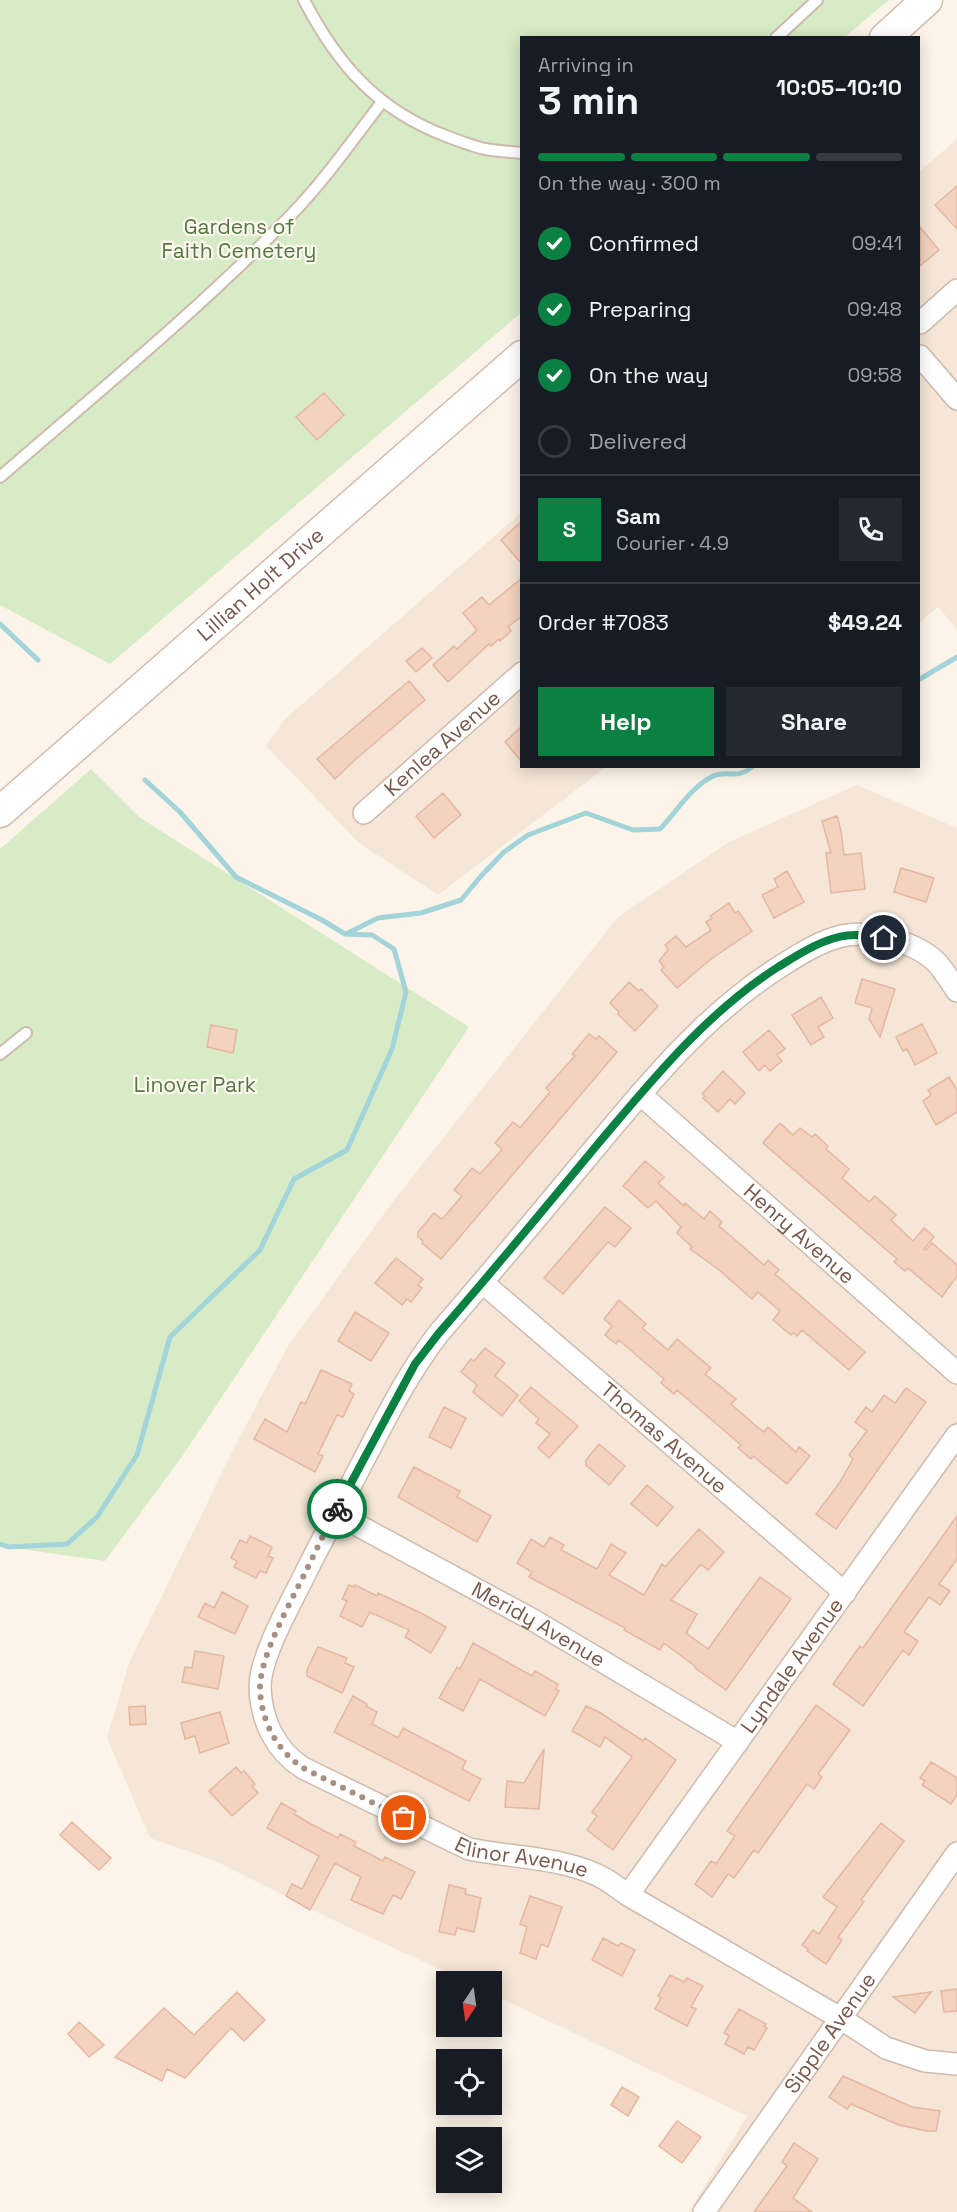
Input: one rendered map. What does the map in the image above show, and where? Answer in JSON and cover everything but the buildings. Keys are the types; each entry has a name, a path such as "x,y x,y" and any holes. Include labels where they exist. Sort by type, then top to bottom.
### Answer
{"main road":[{"path":"887,36 927,0"},
{"name":"Lillian Holt Drive","path":"0,812 520,358"}],"street":[{"path":"920,323 957,290"},
{"path":"920,356 957,399"},
{"name":"Kenlea Avenue","path":"364,813 520,676"},
{"name":"Elinor Avenue","path":"957,991 936,962 920,951 899,942 862,934 844,936 825,941 767,974 729,1003 683,1045 415,1364 335,1513 285,1614 266,1660 260,1685 266,1722 281,1749 290,1760 303,1768 469,1849 551,1861 605,1879 628,1895 840,2018 886,2048 925,2061 957,2064"},
{"name":"Henry Avenue","path":"640,1094 957,1373"},
{"name":"Thomas Avenue","path":"483,1282 844,1593"},
{"name":"Lyndale Avenue","path":"628,1895 957,1435"},
{"name":"Meridy Avenue","path":"335,1513 532,1620 738,1742"},
{"name":"Sipple Avenue","path":"704,2212 957,1853"}],"lane":[{"path":"304,0 343,63 382,102 427,129 455,140 484,149 520,153"},
{"path":"778,36 817,0"},
{"path":"0,477 155,342 291,215 329,171 382,102"},
{"path":"0,1054 26,1033"}],"shaded area":[{"path":"957,139 957,629 938,607 920,622 920,171"},
{"path":"520,514 520,768 605,768 438,895 359,843 266,746 284,720"},
{"path":"857,785 957,828 957,2212 689,2212 747,2116 502,1999 502,1971 443,1971 329,1918 213,1860 150,1838 107,1738 129,1663 236,1444 288,1346 391,1204 618,917 729,842"}],"green space":[{"name":"Gardens of Faith Cemetery","path":"0,0 889,0 846,36 520,36 520,314 110,664 0,605"},
{"name":"Linover Park","path":"91,769 139,817 469,1027 181,1458 105,1561 0,1546 0,849"}],"waterway":[{"path":"0,624 38,660"},
{"path":"920,679 957,657"},
{"path":"346,934 378,918 421,913 461,900 504,852 528,835 586,813 633,830 660,829 691,793 705,781 718,774 737,774 750,768"},
{"path":"0,1544 9,1547 67,1544 97,1517 137,1455 170,1337 260,1250 294,1179 347,1150 392,1049 406,992 394,949 372,935 345,934 236,877 180,812 145,780"}],"way so far":[{"path":"337,1509 285,1614 266,1660 260,1685 266,1722 290,1760 404,1818"}],"route":[{"path":"337,1509 415,1364 683,1045 729,1003 767,974 802,952 825,941 844,936 862,934 884,938"}]}
